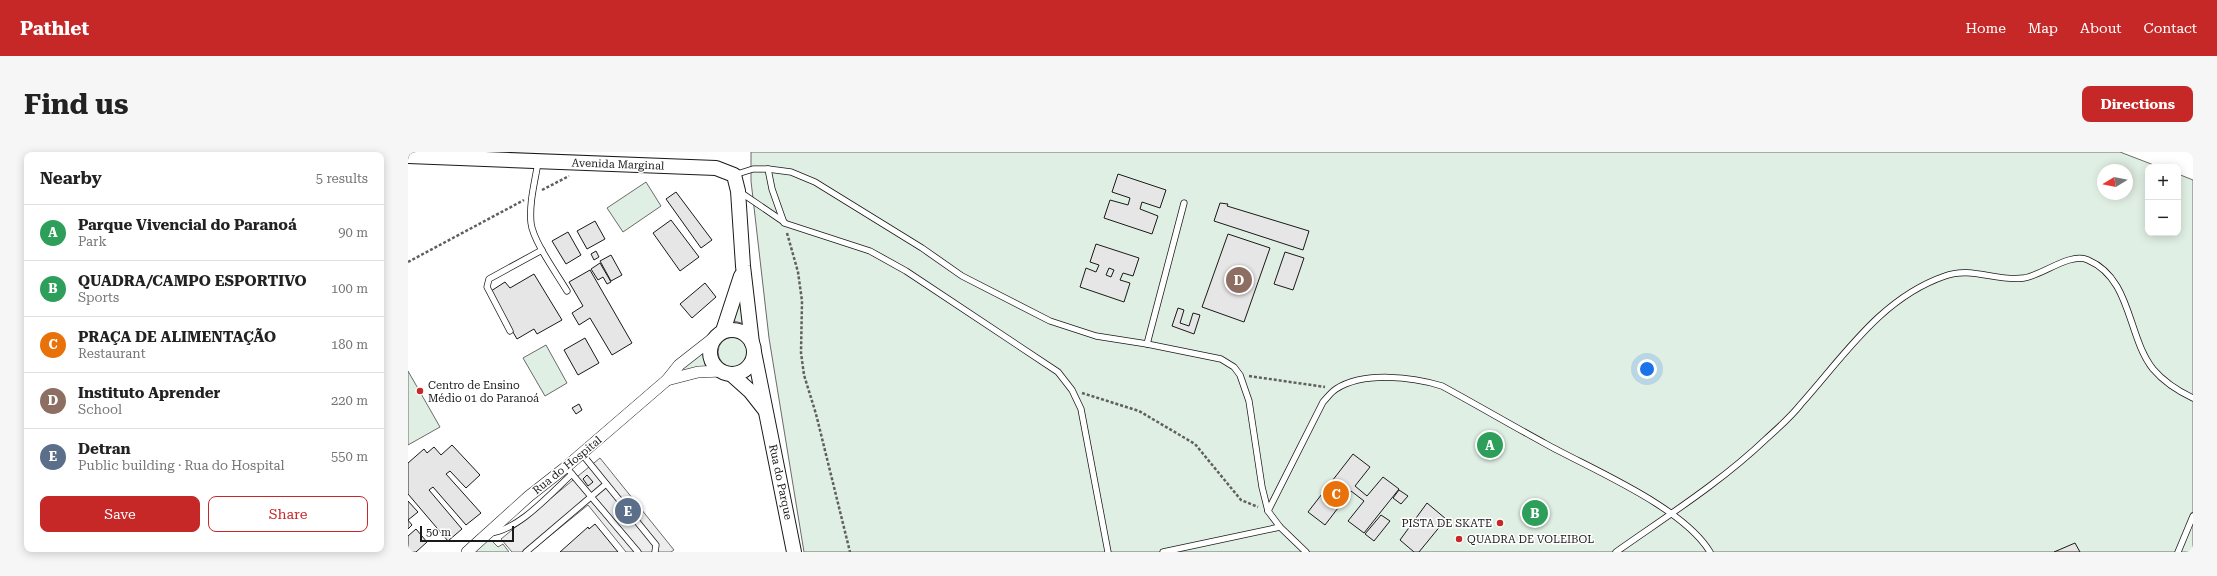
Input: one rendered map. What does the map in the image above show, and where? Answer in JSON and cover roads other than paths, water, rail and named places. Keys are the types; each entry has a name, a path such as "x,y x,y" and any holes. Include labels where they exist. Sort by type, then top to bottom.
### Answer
{"street":[{"name":"Avenida Marginal","path":"408,156 716,168 734,175"},
{"path":"667,380 698,372 738,373 749,365 753,348 743,266 738,191 734,175"},
{"path":"726,372 712,362 710,355 712,342 720,334 738,288 743,266"},
{"path":"667,380 679,364 720,334 730,330 744,333 753,348"},
{"name":"Rua do Parque","path":"753,348 794,552"},
{"name":"Rua do Parque","path":"726,372 750,391 767,412"},
{"name":"Rua do Hospital","path":"468,552 529,496 569,471 582,454 667,380"}],"lane":[{"path":"538,161 532,196 531,225 542,250 567,291"},
{"path":"768,168 772,189 784,223"},
{"path":"734,175 753,169 768,168 791,172 815,182 922,248 962,276 1050,321 1096,336 1147,344 1221,359 1234,367 1240,375 1249,401 1262,487 1268,512 1280,527 1306,552"},
{"path":"738,191 784,223 870,251 906,271 1058,372 1072,390 1081,410 1108,552"},
{"path":"1147,344 1184,203"},
{"path":"510,331 487,287 489,279 542,250"},
{"path":"1616,552 1708,486 1764,441 1800,406 1872,322 1893,303 1946,275 1971,272 2006,279 2025,278 2066,261 2081,257 2090,260 2102,268 2112,279 2122,296 2141,346 2152,368 2166,382 2193,398"},
{"path":"1268,512 1323,402 1336,389 1352,382 1402,378 1422,380 1442,386 1628,487 1686,524 1702,539 1710,552"},
{"path":"582,454 656,546 655,552"},
{"path":"569,471 638,552"},
{"path":"526,552 606,484"},
{"path":"2178,552 2193,516"},
{"path":"1163,552 1280,527"}],"place":[{"name":"Instituto Aprender","path":"1239,280"},
{"name":"Centro de Ensino Médio 01 do Paranoá","path":"420,391"},
{"name":"Parque Vivencial do Paranoá","path":"1490,445"},
{"name":"PRAÇA DE ALIMENTAÇÃO","path":"1336,494"},
{"name":"Detran","path":"628,511"},
{"name":"QUADRA/CAMPO ESPORTIVO","path":"1535,513"},
{"name":"PISTA DE SKATE","path":"1500,523"},
{"name":"QUADRA DE VOLEIBOL","path":"1459,539"}]}
